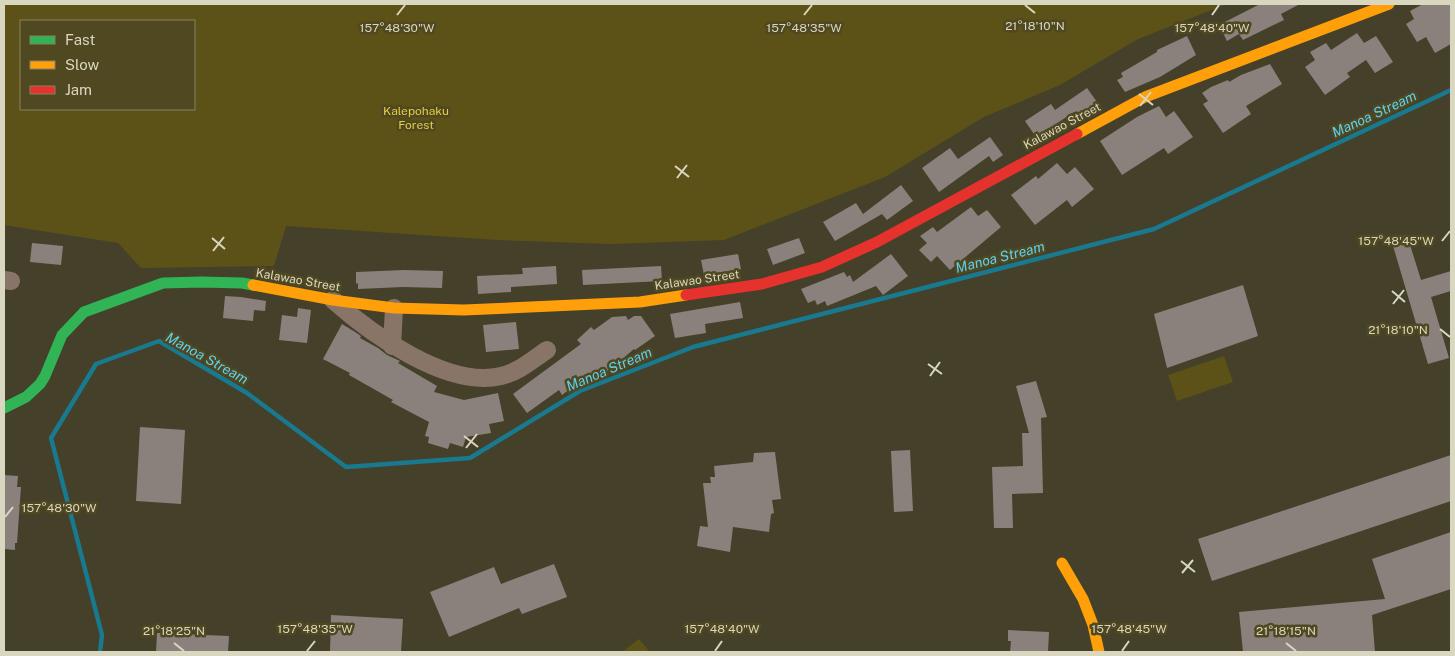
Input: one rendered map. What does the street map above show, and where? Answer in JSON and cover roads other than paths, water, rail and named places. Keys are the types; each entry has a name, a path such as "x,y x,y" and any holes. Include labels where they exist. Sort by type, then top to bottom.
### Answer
{"street":[{"name":"Kalawao Street","path":"4,408 26,397 40,384 62,335 84,312 164,283 242,284 333,300 394,308 464,310 640,302 762,284 822,268 877,242 1145,97 1388,4"},
{"path":"333,300 392,346 458,375 479,379 501,376 520,369 547,350"},
{"path":"392,346 394,308"},
{"path":"1062,563 1083,599 1093,625 1098,652"}],"waterway":[{"name":"Manoa Stream","path":"100,652 102,635 51,438 96,364 159,341 247,393 346,467 470,458 580,391 693,347 1154,229 1451,90"}],"park label":[{"name":"Kalepohaku Forest","path":"416,118"}]}
